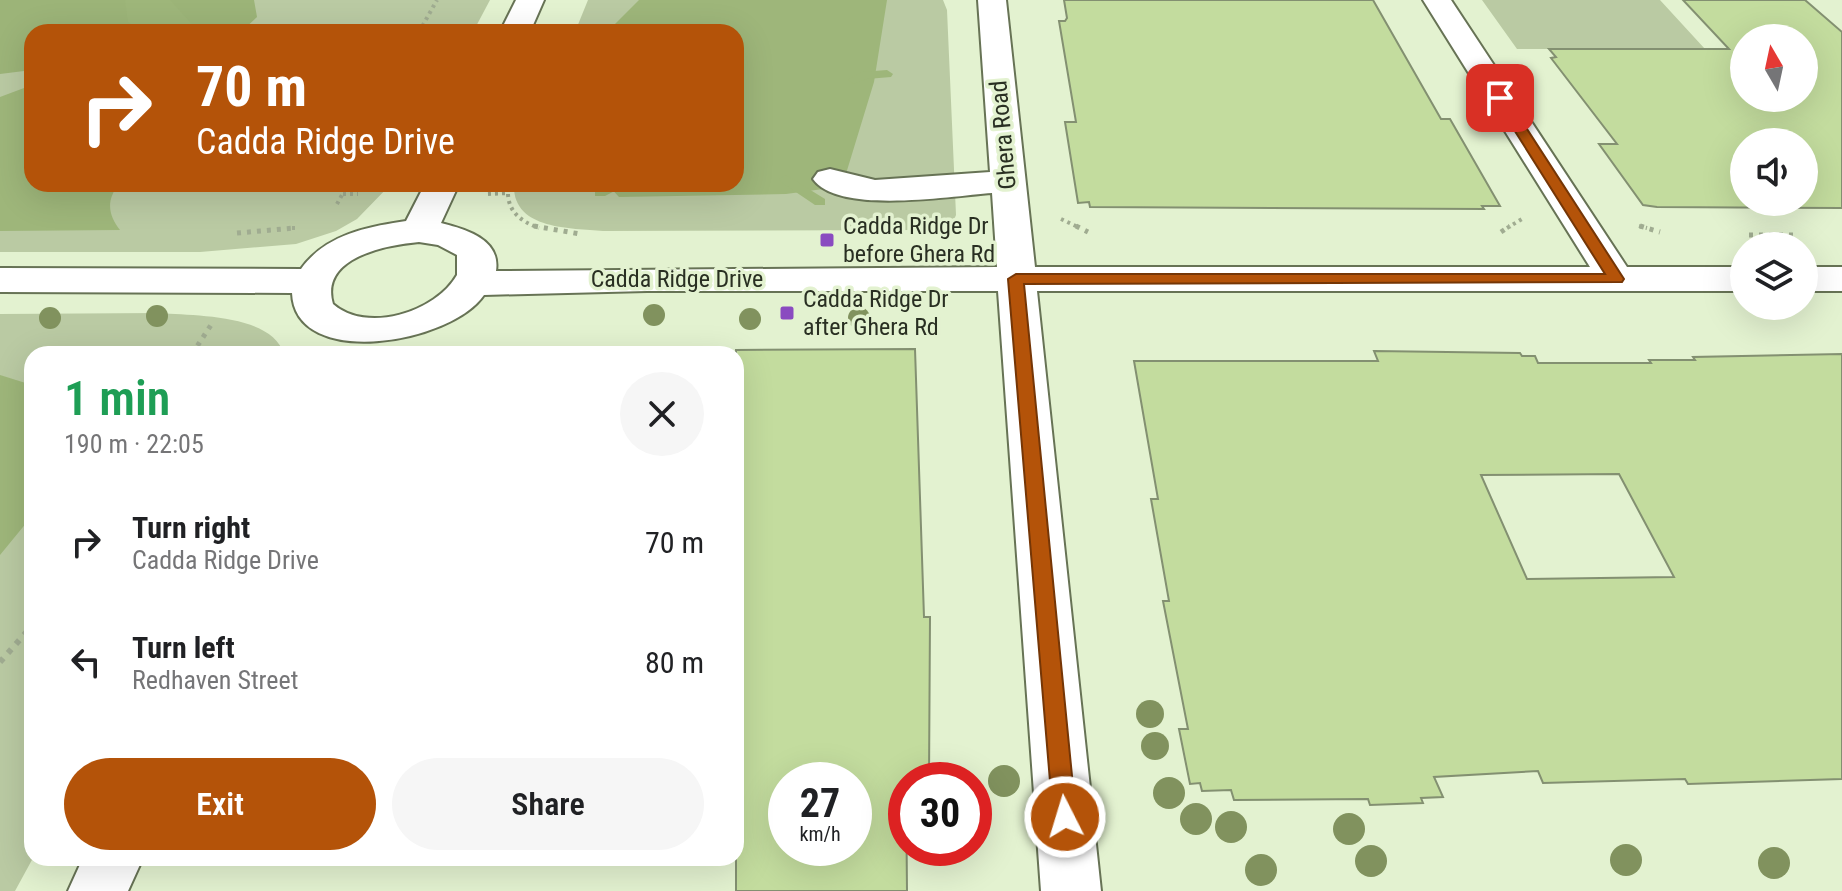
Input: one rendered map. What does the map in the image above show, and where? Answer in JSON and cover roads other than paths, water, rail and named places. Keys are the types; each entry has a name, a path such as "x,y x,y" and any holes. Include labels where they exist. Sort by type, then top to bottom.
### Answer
{"street":[{"path":"519,24 530,0"},
{"name":"Ghera Road","path":"992,0 1071,891"},
{"path":"1437,0 1616,279"},
{"path":"830,179 860,190 875,191 1006,181"},
{"path":"419,231 438,192"},
{"path":"419,231 443,233 469,246 475,252 479,267 474,283 462,298 444,311 362,342 345,327 327,320 314,309 310,296 313,281 324,266 366,240 419,231"},
{"name":"Cadda Ridge Drive","path":"474,283 647,279 1730,279"},
{"path":"1818,279 1842,279"},
{"path":"0,280 313,281"},
{"path":"98,891 110,866"}],"waterway":[{"path":"854,80 865,75 887,74"},
{"path":"786,179 820,202"}],"place":[{"name":"Cadda Ridge Dr before Ghera Rd","path":"827,240"},
{"name":"Cadda Ridge Dr after Ghera Rd","path":"787,313"}]}
